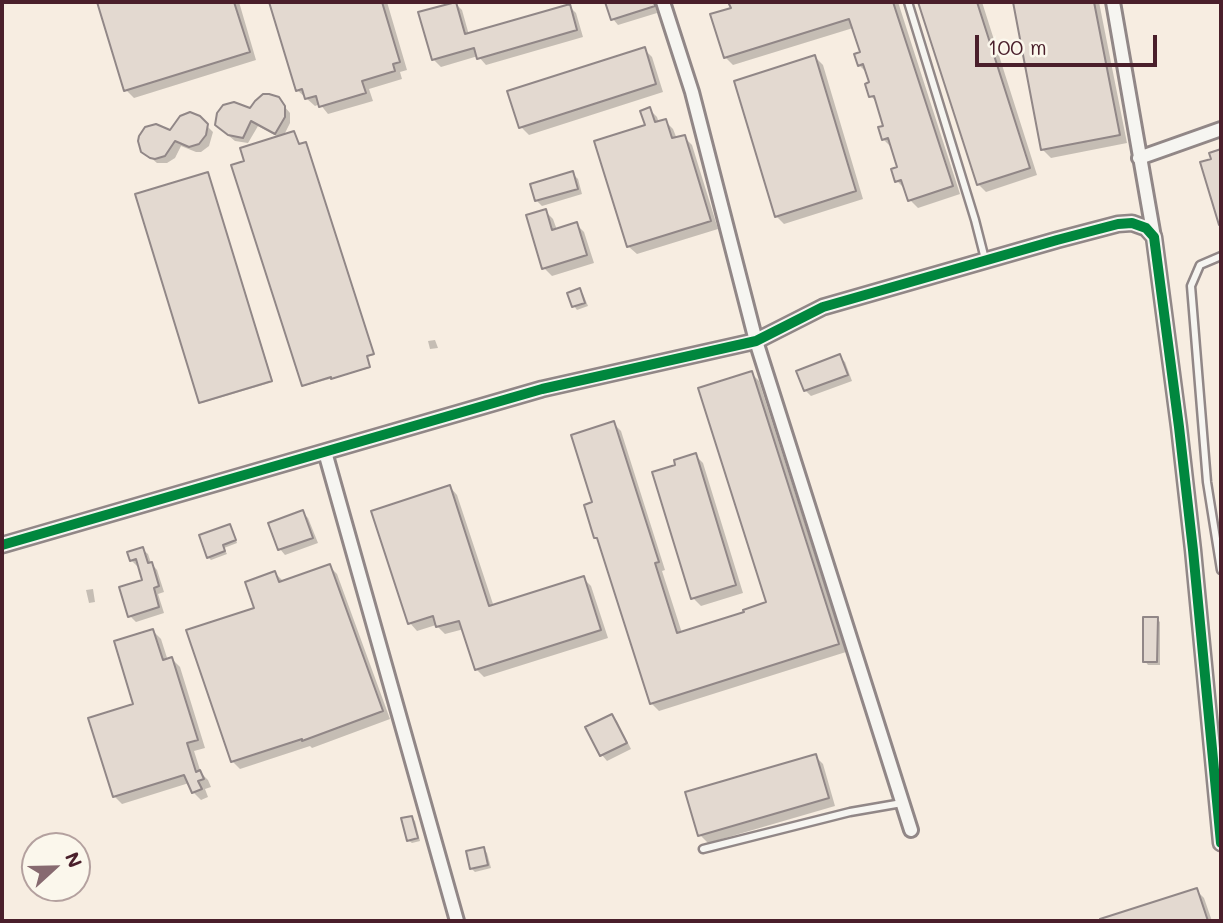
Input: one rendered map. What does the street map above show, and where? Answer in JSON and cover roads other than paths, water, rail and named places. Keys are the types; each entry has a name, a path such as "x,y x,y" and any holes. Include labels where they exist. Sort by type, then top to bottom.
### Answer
{"street":[{"path":"663,2 692,92 756,341 911,830"},
{"path":"1113,2 1154,237 1188,509 1221,843"},
{"path":"1139,158 1221,129"},
{"path":"2,545 542,389 756,341 823,307 1118,224 1132,222 1146,228 1154,237"},
{"path":"326,452 457,921"}],"lane":[{"path":"908,2 985,261"},
{"path":"1221,256 1200,265 1191,286 1207,482 1221,570"},
{"path":"703,849 850,812 902,803"}]}
